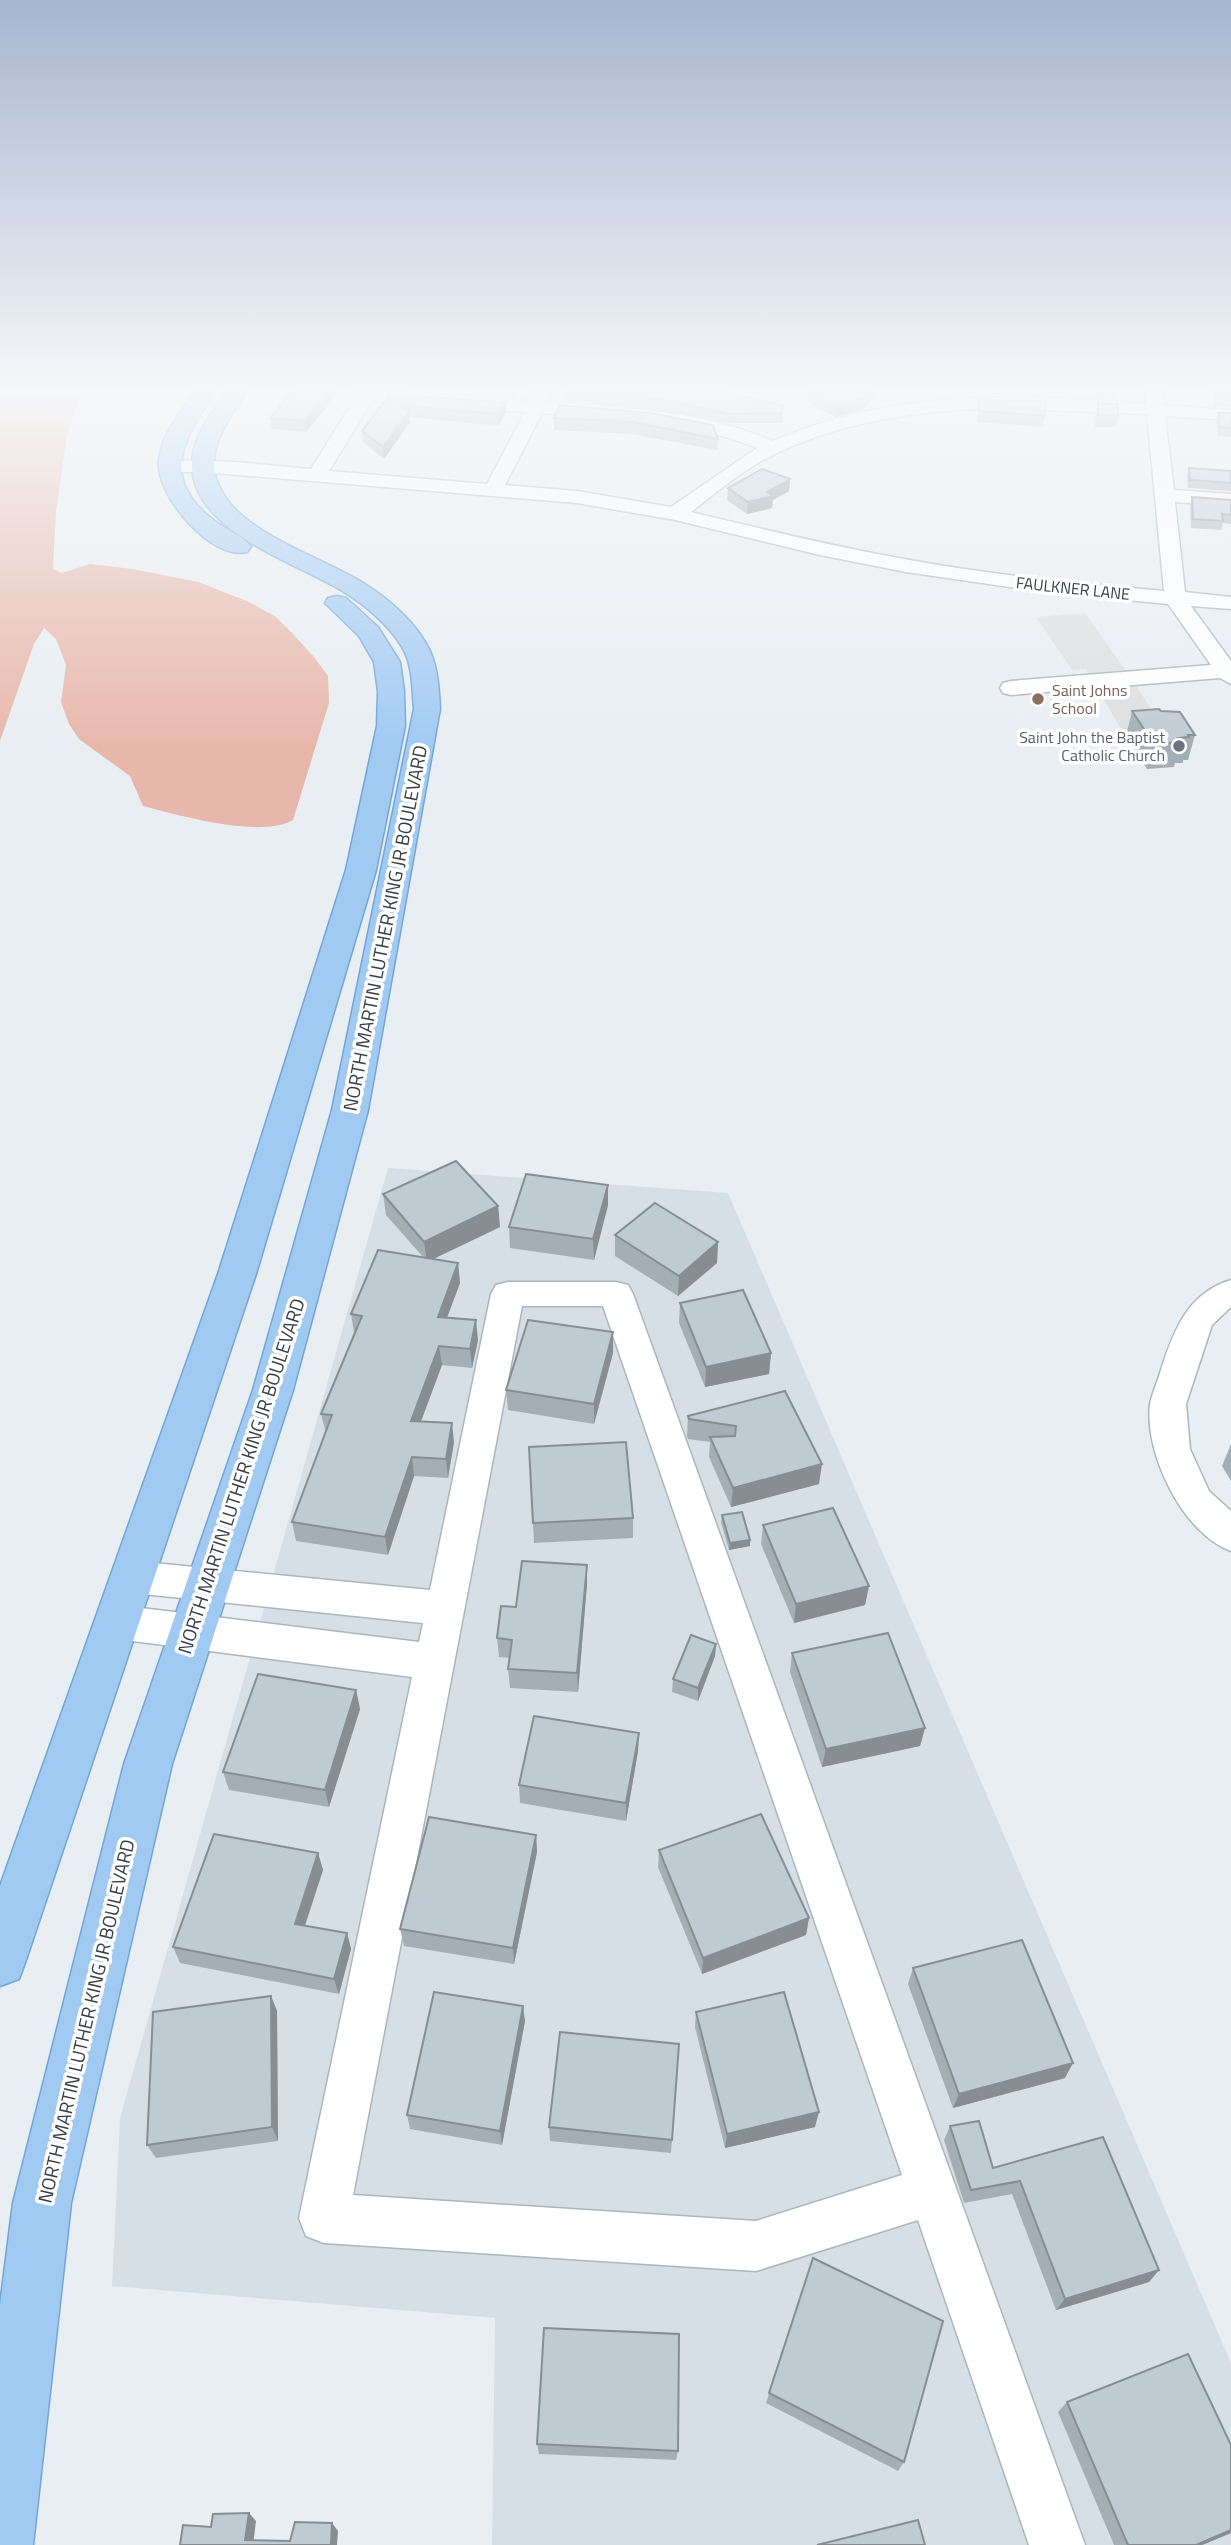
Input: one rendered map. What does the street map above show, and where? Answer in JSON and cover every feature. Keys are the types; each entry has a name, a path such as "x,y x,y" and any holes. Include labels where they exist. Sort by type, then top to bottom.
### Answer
{"main road":[{"name":"NORTH MARTIN LUTHER KING JR BOULEVARD","path":"0,1960 237,1274 361,870 391,726 387,662 369,632 342,606 210,531 187,511"},
{"name":"NORTH MARTIN LUTHER KING JR BOULEVARD","path":"1,2545 8,2417 42,2203 148,1764 273,1390 350,1111 427,709 425,677 413,643 386,614 353,587 246,529 226,511"}],"street":[{"name":"FAULKNER LANE","path":"656,511 906,566 1042,586 1231,603"},
{"path":"675,514 679,511"},
{"path":"1167,511 1175,599 1229,674"},
{"path":"1011,688 1229,674"},
{"path":"1231,1292 1220,1297 1198,1318 1182,1355 1168,1404 1172,1449 1195,1501 1231,1535"},
{"path":"932,2190 756,2246 324,2218 508,1294 616,1294 932,2190 1057,2545"},
{"path":"133,1577 446,1608"},
{"path":"117,1622 434,1662"}],"shaded area":[{"path":"0,511 56,511 53,569 62,573 90,564 132,569 198,582 247,601 276,617 328,676 329,703 293,820 279,825 261,827 219,824 143,806 130,776 79,739 69,724 61,702 66,665 56,639 44,628 34,644 0,741"},
{"path":"1085,613 1166,732 1124,734 1086,669 1072,670 1036,617"},
{"path":"388,1168 728,1193 1231,2363 1231,2545 492,2545 495,2318 112,2286 120,2118"}],"building":[{"path":"1193,511 1231,511 1231,515 1222,514 1223,521 1193,519"},
{"path":"1159,709 1180,712 1195,735 1178,738 1181,742 1154,744 1132,711"},
{"path":"456,1161 498,1206 424,1242 383,1194"},
{"path":"526,1174 608,1185 593,1239 509,1227"},
{"path":"655,1203 718,1242 679,1276 615,1235"},
{"path":"378,1250 458,1263 438,1317 476,1320 470,1349 439,1346 411,1421 452,1423 446,1459 412,1457 385,1537 292,1522 332,1415 321,1414 362,1316 351,1314"},
{"path":"743,1290 771,1353 706,1367 680,1303"},
{"path":"528,1320 613,1332 594,1404 506,1390"},
{"path":"785,1391 822,1464 733,1488 710,1437 735,1436 736,1426 689,1419 688,1416"},
{"path":"626,1442 633,1518 533,1523 529,1447"},
{"path":"833,1508 869,1586 796,1604 763,1525"},
{"path":"742,1512 750,1540 730,1543 722,1515"},
{"path":"522,1561 587,1565 577,1673 508,1669 512,1640 497,1638 501,1606 516,1607"},
{"path":"888,1633 925,1728 826,1749 792,1653"},
{"path":"691,1635 716,1644 698,1688 673,1679"},
{"path":"258,1674 356,1690 325,1790 223,1772"},
{"path":"534,1716 639,1733 626,1803 519,1785"},
{"path":"761,1814 809,1918 703,1958 659,1850"},
{"path":"429,1817 536,1835 513,1948 400,1929"},
{"path":"214,1834 318,1853 295,1924 347,1933 334,1979 173,1947"},
{"path":"1022,1940 1073,2063 959,2094 913,1968"},
{"path":"434,1992 523,2006 500,2131 407,2115"},
{"path":"784,1992 819,2112 727,2134 696,2012"},
{"path":"271,1996 272,2127 147,2145 153,2012"},
{"path":"560,2032 679,2044 672,2140 549,2127"},
{"path":"979,2121 993,2168 1103,2137 1159,2270 1065,2299 1020,2181 971,2190 950,2126"},
{"path":"813,2258 943,2321 904,2462 769,2393"},
{"path":"544,2328 679,2334 678,2451 537,2444"},
{"path":"1188,2354 1231,2445 1231,2530 1196,2545 1128,2545 1067,2402"},
{"path":"249,2513 245,2540 290,2541 295,2522 332,2523 331,2545 180,2545 183,2525 211,2527 213,2514"},
{"path":"918,2520 925,2545 817,2545"}],"place":[{"name":"Saint Johns School","path":"1038,699"},
{"name":"Saint John the Baptist Catholic Church","path":"1179,746"}]}
